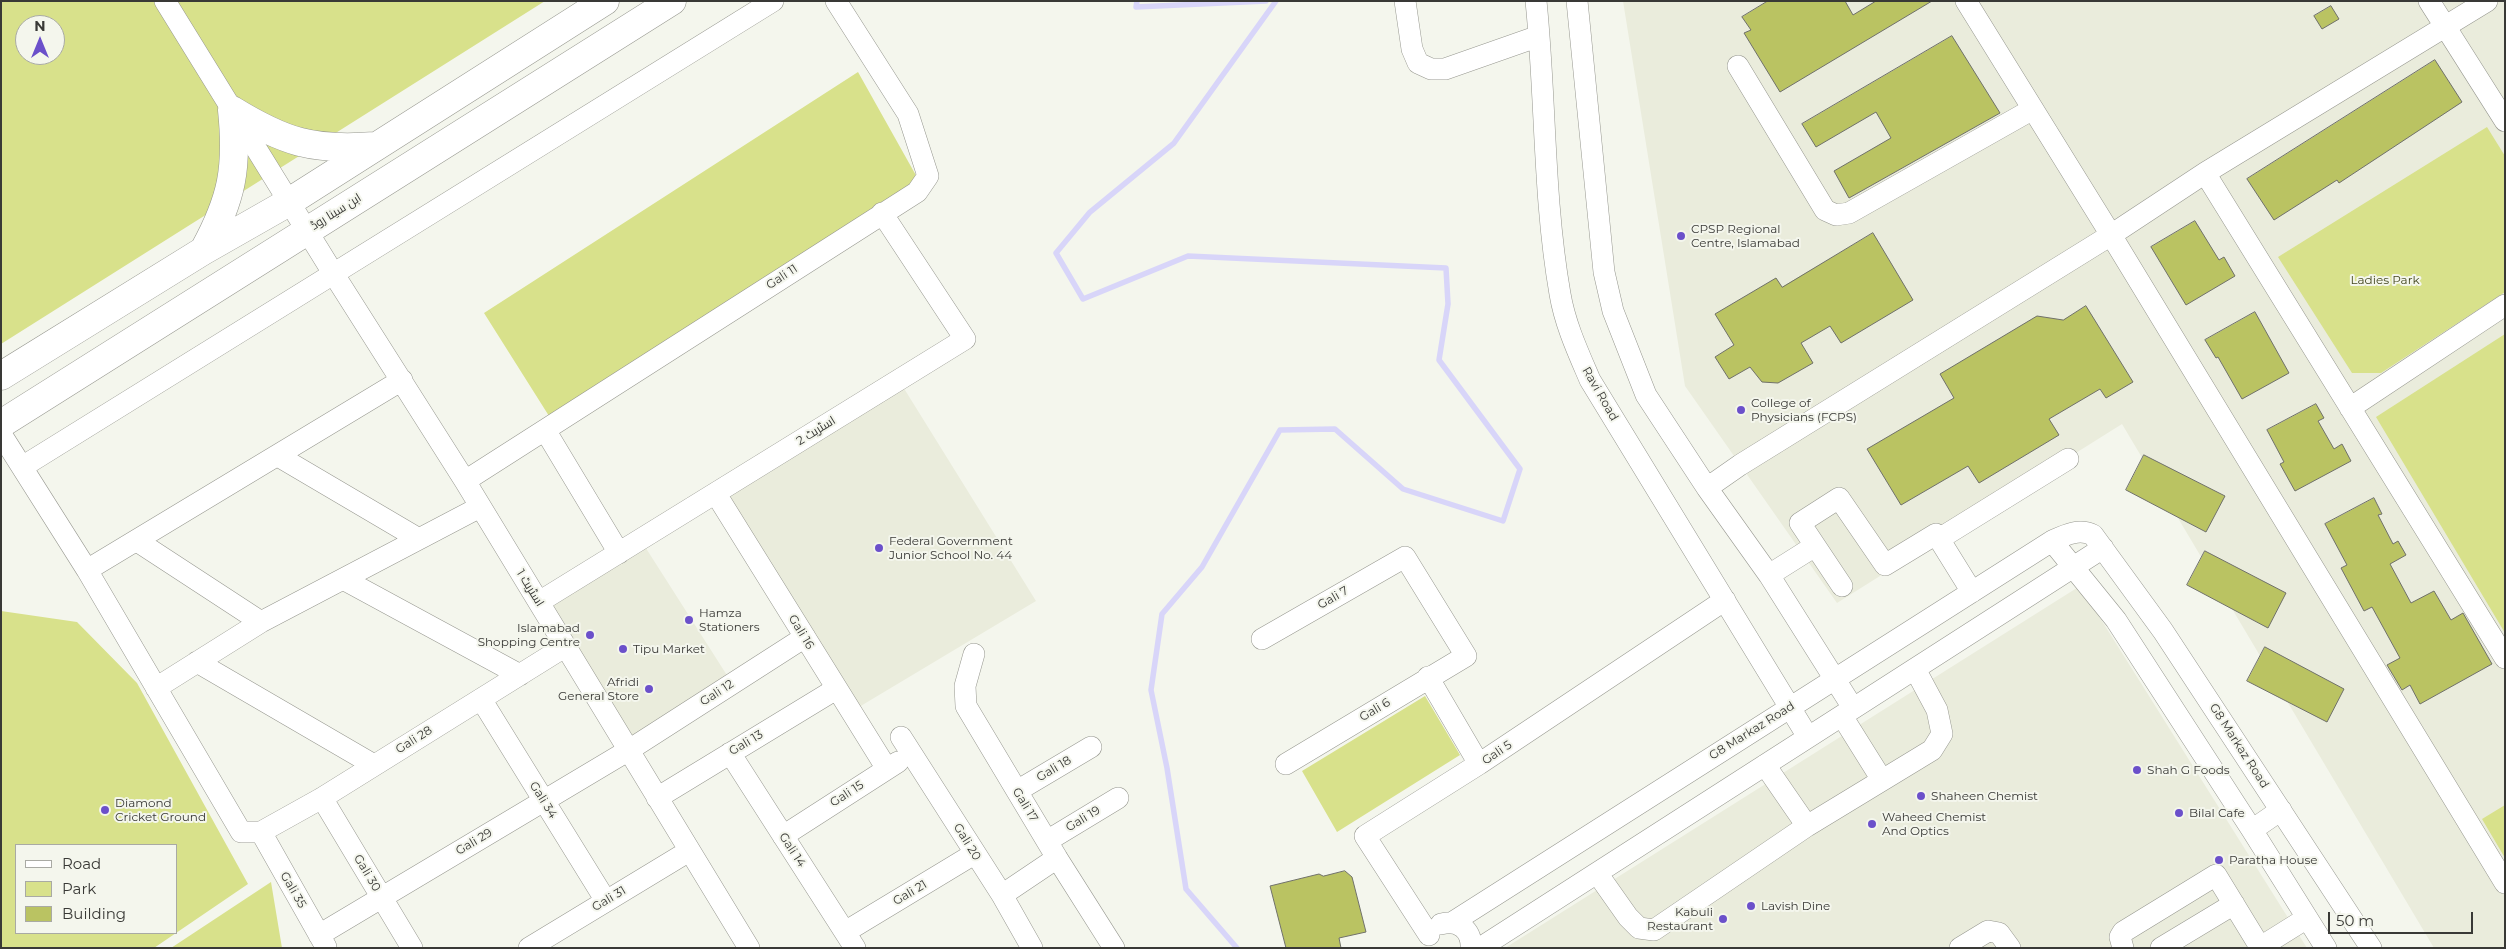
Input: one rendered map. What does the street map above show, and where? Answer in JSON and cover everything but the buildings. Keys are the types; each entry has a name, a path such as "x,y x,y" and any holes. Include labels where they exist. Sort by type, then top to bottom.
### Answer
{"main road":[{"path":"1,376 203,251 289,202 605,1"},
{"name":"ابن سینا روڈ","path":"1,424 672,1"},
{"path":"232,110 265,130 301,143 339,149 378,146"},
{"path":"203,251 221,218 232,183 236,147 232,110"}],"street":[{"name":"اسٹریٹ 1","path":"164,1 306,231 465,481 749,948"},
{"path":"22,466 773,1"},
{"name":"Gali 11","path":"465,481 917,192 928,176 908,114 836,1"},
{"path":"1404,1 1412,49 1418,64 1431,69 1445,69 1539,36"},
{"name":"Ravi Road","path":"1536,1 1551,219 1560,295 1571,336 1590,380 1808,738"},
{"path":"1577,1 1604,272 1613,311 1646,394 1836,679 1848,712 1882,780"},
{"path":"1966,1 2034,109 2505,883"},
{"path":"2428,1 2505,121"},
{"path":"1707,488 1749,459 2111,235 2205,173 2487,1"},
{"path":"1738,66 1825,210 1836,215 1849,213 2034,109"},
{"path":"2205,173 2505,658"},
{"name":"اسٹریٹ 2","path":"539,602 965,339 882,213"},
{"path":"2350,408 2505,305"},
{"path":"87,570 402,380"},
{"path":"545,430 619,553"},
{"path":"1,434 87,570 241,832 261,832"},
{"path":"278,456 419,539"},
{"path":"1939,540 2068,459"},
{"name":"Gali 16","path":"716,494 887,769"},
{"path":"1842,586 1800,523 1839,498 1885,565 1936,534 1972,592"},
{"path":"156,688 262,622 480,507"},
{"name":"G8 Markaz Road","path":"1428,942 1439,924 1454,922 2052,541 2069,533 2087,532 2093,535 2164,631 2371,948"},
{"path":"136,541 262,622"},
{"path":"2052,541 2116,620 2326,948"},
{"path":"1769,576 1815,546"},
{"path":"1480,948 2103,548"},
{"name":"Gali 7","path":"1262,639 1405,556 1466,656"},
{"path":"343,579 520,675"},
{"name":"Gali 5","path":"1428,942 1365,836 1479,764 1724,600"},
{"name":"Gali 12","path":"629,750 805,637"},
{"name":"Gali 28","path":"261,832 322,798 566,646"},
{"name":"Gali 17","path":"974,654 964,686 966,706 1052,850 1114,948"},
{"name":"Gali 6","path":"1286,764 1428,677 1466,656"},
{"path":"197,662 374,765"},
{"path":"1597,873 1628,917 1639,928 1654,930 1807,826 1932,750 1942,734 1937,710 1915,669"},
{"path":"1428,677 1479,764"},
{"name":"Gali 13","path":"657,798 836,689"},
{"name":"Gali 34","path":"481,699 606,901"},
{"name":"Gali 15","path":"783,836 887,769 906,745"},
{"name":"Gali 20","path":"906,745 1002,895 1032,948"},
{"name":"Gali 18","path":"1017,791 1091,747"},
{"name":"Gali 29","path":"323,942 382,899 543,800 629,750"},
{"name":"Gali 14","path":"730,753 850,940"},
{"path":"1765,765 1807,826"},
{"name":"Gali 30","path":"322,798 412,948"},
{"name":"Gali 19","path":"1002,895 1052,850 1118,798"},
{"path":"2252,830 2281,810"},
{"name":"Gali 35","path":"261,832 323,942"},
{"name":"Gali 31","path":"529,948 689,851"},
{"name":"Gali 21","path":"850,940 974,854"},
{"path":"2123,948 2120,937 2123,932 2216,875 2259,947 2308,918"},
{"path":"2161,948 2234,904"},
{"path":"1454,922 1466,929 1470,935 1472,948"},
{"path":"1960,948 1988,931 1999,933 2010,948"}],"shaded area":[{"path":"1623,1 2505,1 2505,948 2434,948 2122,424 1837,603 1685,386"},
{"name":"Federal Government Junior School No. 44","path":"900,382 1036,601 854,710 723,494"},
{"name":"Tipu Market","path":"642,542 730,680 628,745 545,602"},
{"path":"2080,586 2307,948 1505,948"}],"green space":[{"path":"1,1 545,1 1,344"},
{"path":"858,72 918,179 549,416 484,313"},
{"name":"Ladies Park","path":"2487,127 2505,156 2505,292 2381,373 2352,373 2278,257"},
{"path":"2505,334 2505,633 2376,417"},
{"name":"Diamond Cricket Ground","path":"1,611 77,622 137,683 248,884 178,932 178,844 15,844 15,934 175,934 154,948 1,948"},
{"path":"1425,696 1460,755 1337,832 1302,771"},
{"path":"2505,805 2505,858 2482,819"},
{"path":"271,882 282,948 171,948"}],"waterway":[{"path":"1137,1 1136,7 1266,1"},
{"path":"1237,948 1186,889 1167,768 1151,690 1162,614 1202,567 1280,430 1335,429 1403,489 1503,521 1520,469 1439,360 1448,304 1446,268 1188,256 1083,299 1056,253 1090,212 1174,143 1276,1"}],"place":[{"name":"CPSP Regional Centre, Islamabad","path":"1681,236"},
{"name":"College of Physicians (FCPS)","path":"1741,410"},
{"name":"Federal Government Junior School No. 44","path":"879,548"},
{"name":"Hamza Stationers","path":"689,620"},
{"name":"Islamabad Shopping Centre","path":"590,635"},
{"name":"Tipu Market","path":"623,649"},
{"name":"Afridi General Store","path":"649,689"},
{"name":"Shah G Foods","path":"2137,770"},
{"name":"Shaheen Chemist","path":"1921,796"},
{"name":"Diamond Cricket Ground","path":"105,810"},
{"name":"Bilal Cafe","path":"2179,813"},
{"name":"Waheed Chemist And Optics","path":"1872,824"},
{"name":"Paratha House","path":"2219,860"},
{"name":"Lavish Dine","path":"1751,906"},
{"name":"Kabuli Restaurant","path":"1723,919"}]}
